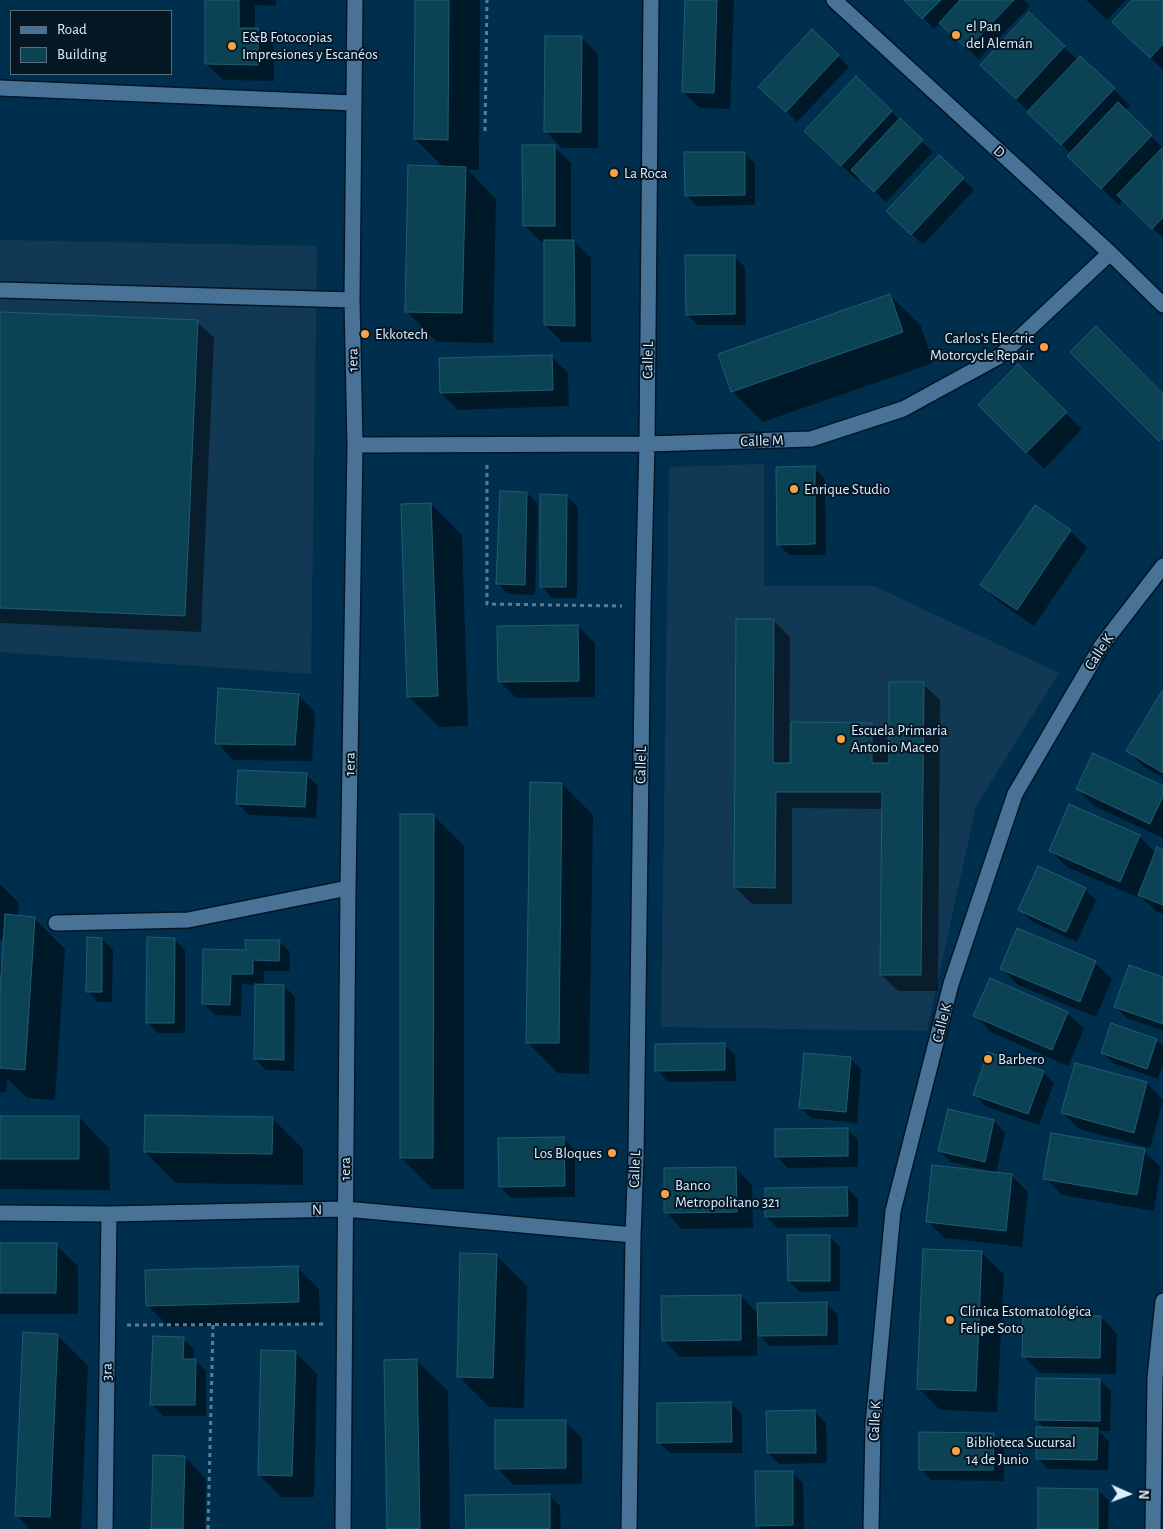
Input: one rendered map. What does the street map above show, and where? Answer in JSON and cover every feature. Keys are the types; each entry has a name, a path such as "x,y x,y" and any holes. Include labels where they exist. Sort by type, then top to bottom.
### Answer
{"street":[{"name":"1era","path":"343,1529 348,888 355,445 352,300 355,0"},
{"name":"Calle L","path":"629,1529 647,444 651,0"},
{"name":"D","path":"834,0 1110,253 1163,305"},
{"path":"0,88 354,103"},
{"name":"Calle M","path":"355,445 647,444 811,439 903,409 1000,356 1110,253"},
{"path":"0,290 352,300"},
{"name":"Calle K","path":"872,1529 873,1425 893,1211 952,984 1015,794 1102,645 1163,566"},
{"path":"56,923 188,920 348,888"},
{"name":"N","path":"0,1213 109,1214 345,1209 633,1235"},
{"name":"3ra","path":"105,1529 109,1214"},
{"path":"1153,1529 1155,1378 1163,1300"}],"path":[{"path":"485,130 487,0"},
{"path":"487,445 487,604 643,606"},
{"path":"108,1325 344,1324"},
{"path":"208,1529 213,1325"}],"shaded area":[{"path":"0,240 317,246 311,674 0,652"},
{"name":"Escuela Primaria Antonio Maceo","path":"764,464 764,586 874,586 1059,673 976,806 927,1031 661,1027 669,467"}],"building":[{"name":"E&B Fotocopias Impresiones y Escanéos","path":"205,0 239,0 239,28 258,28 258,65 205,64"},
{"path":"415,0 449,0 448,140 414,139"},
{"path":"685,0 717,0 714,93 682,92"},
{"path":"904,0 941,0 922,19"},
{"path":"960,0 1014,0 967,49 939,23"},
{"path":"1132,0 1163,0 1163,44 1150,58 1112,22"},
{"path":"1029,12 1065,46 1016,99 980,65"},
{"path":"812,29 839,55 786,112 758,87"},
{"path":"545,36 582,36 581,132 544,132"},
{"path":"1080,56 1115,88 1061,145 1027,112"},
{"path":"856,76 892,111 841,166 804,131"},
{"path":"1118,102 1152,135 1101,189 1067,156"},
{"path":"900,118 923,140 874,192 851,170"},
{"path":"522,145 555,145 555,226 523,226"},
{"path":"1162,148 1163,217 1152,229 1117,195"},
{"path":"684,152 745,152 745,195 685,196"},
{"path":"939,155 964,178 911,235 886,211"},
{"path":"408,165 466,167 462,313 405,312"},
{"path":"544,240 574,240 575,326 544,325"},
{"path":"685,255 735,255 735,314 686,315"},
{"path":"890,294 903,332 731,392 718,354"},
{"path":"0,312 198,320 185,616 0,608"},
{"path":"1096,326 1163,394 1163,438 1159,441 1070,352"},
{"path":"552,355 553,390 440,393 439,358"},
{"path":"1018,364 1067,412 1026,453 978,405"},
{"path":"815,466 815,544 777,545 776,467"},
{"path":"500,491 527,492 525,585 496,584"},
{"path":"540,494 567,495 566,587 540,587"},
{"path":"431,503 438,696 407,697 401,504"},
{"path":"1035,505 1071,530 1017,610 980,585"},
{"path":"736,619 774,619 773,763 791,763 791,722 872,723 872,763 889,763 889,682 924,682 921,975 880,975 882,792 776,792 775,888 734,887"},
{"path":"578,625 579,681 498,682 497,626"},
{"path":"218,688 299,694 295,745 215,744"},
{"path":"1163,692 1163,773 1126,751"},
{"path":"1093,753 1163,786 1163,796 1150,824 1076,789"},
{"path":"238,770 307,773 305,807 236,804"},
{"path":"530,782 562,783 559,1043 526,1043"},
{"path":"1069,804 1140,835 1120,882 1049,851"},
{"path":"400,814 434,814 433,1158 400,1158"},
{"path":"1157,847 1163,850 1163,905 1138,895"},
{"path":"1038,866 1086,888 1066,932 1018,910"},
{"path":"5,914 35,917 25,1070 0,1068 0,990"},
{"path":"1017,928 1096,961 1080,1002 1000,969"},
{"path":"87,937 102,938 102,992 86,992"},
{"path":"147,937 175,938 174,1023 146,1023"},
{"path":"245,940 280,940 279,961 253,960 253,974 231,974 230,1005 202,1004 203,949 246,950"},
{"path":"1129,965 1163,977 1163,1024 1114,1007"},
{"path":"990,978 1068,1012 1052,1050 973,1016"},
{"path":"255,984 284,985 284,1060 254,1059"},
{"path":"1111,1023 1157,1039 1147,1069 1101,1053"},
{"path":"725,1043 725,1070 655,1071 655,1044"},
{"path":"988,1052 1044,1071 1028,1114 973,1095"},
{"path":"804,1053 851,1057 846,1112 799,1108"},
{"path":"1075,1063 1147,1082 1134,1133 1061,1113"},
{"path":"948,1109 994,1120 985,1162 938,1151"},
{"path":"145,1115 273,1117 272,1154 144,1152"},
{"path":"0,1116 79,1116 79,1159 0,1159"},
{"path":"848,1128 848,1156 775,1157 775,1129"},
{"path":"1051,1133 1145,1149 1137,1195 1043,1179"},
{"path":"564,1137 565,1186 499,1187 498,1138"},
{"path":"932,1165 1012,1174 1006,1231 926,1222"},
{"path":"736,1167 737,1212 664,1213 664,1168"},
{"path":"847,1187 848,1216 765,1217 765,1188"},
{"path":"787,1235 830,1235 830,1281 788,1281"},
{"path":"0,1243 57,1243 56,1293 0,1293"},
{"name":"Clínica Estomatológica Felipe Soto","path":"923,1249 982,1251 976,1391 917,1389"},
{"path":"460,1253 497,1254 493,1378 457,1377"},
{"path":"298,1266 299,1302 146,1306 145,1270"},
{"path":"741,1295 741,1340 662,1341 661,1296"},
{"path":"827,1302 827,1335 758,1336 757,1303"},
{"path":"1023,1315 1101,1316 1100,1358 1022,1357"},
{"path":"23,1332 58,1334 50,1517 15,1516"},
{"path":"153,1336 184,1337 183,1359 196,1359 195,1405 150,1405"},
{"path":"261,1350 296,1351 292,1476 258,1475"},
{"path":"417,1359 420,1529 387,1529 384,1360"},
{"path":"1036,1378 1100,1379 1100,1421 1035,1420"},
{"path":"731,1402 732,1442 657,1443 657,1403"},
{"path":"815,1410 816,1453 767,1453 766,1411"},
{"path":"495,1420 566,1420 566,1468 495,1469"},
{"path":"1036,1427 1098,1428 1097,1460 1036,1459"},
{"name":"Biblioteca Sucursal 14 de Junio","path":"919,1432 994,1433 993,1470 919,1470"},
{"path":"153,1455 185,1456 183,1529 151,1529"},
{"path":"755,1471 793,1471 793,1525 756,1526"},
{"path":"1038,1488 1098,1489 1098,1529 1038,1529"},
{"path":"550,1494 550,1529 466,1529 465,1495"}],"place":[{"name":"el Pan del Alemán","path":"956,35"},
{"name":"E&B Fotocopias Impresiones y Escanéos","path":"232,46"},
{"name":"La Roca","path":"614,173"},
{"name":"Ekkotech","path":"365,334"},
{"name":"Carlos's Electric Motorcycle Repair","path":"1044,347"},
{"name":"Enrique Studio","path":"794,489"},
{"name":"Escuela Primaria Antonio Maceo","path":"841,739"},
{"name":"Barbero","path":"988,1059"},
{"name":"Los Bloques","path":"612,1153"},
{"name":"Banco Metropolitano 321","path":"665,1194"},
{"name":"Clínica Estomatológica Felipe Soto","path":"950,1320"},
{"name":"Biblioteca Sucursal 14 de Junio","path":"956,1451"}]}
